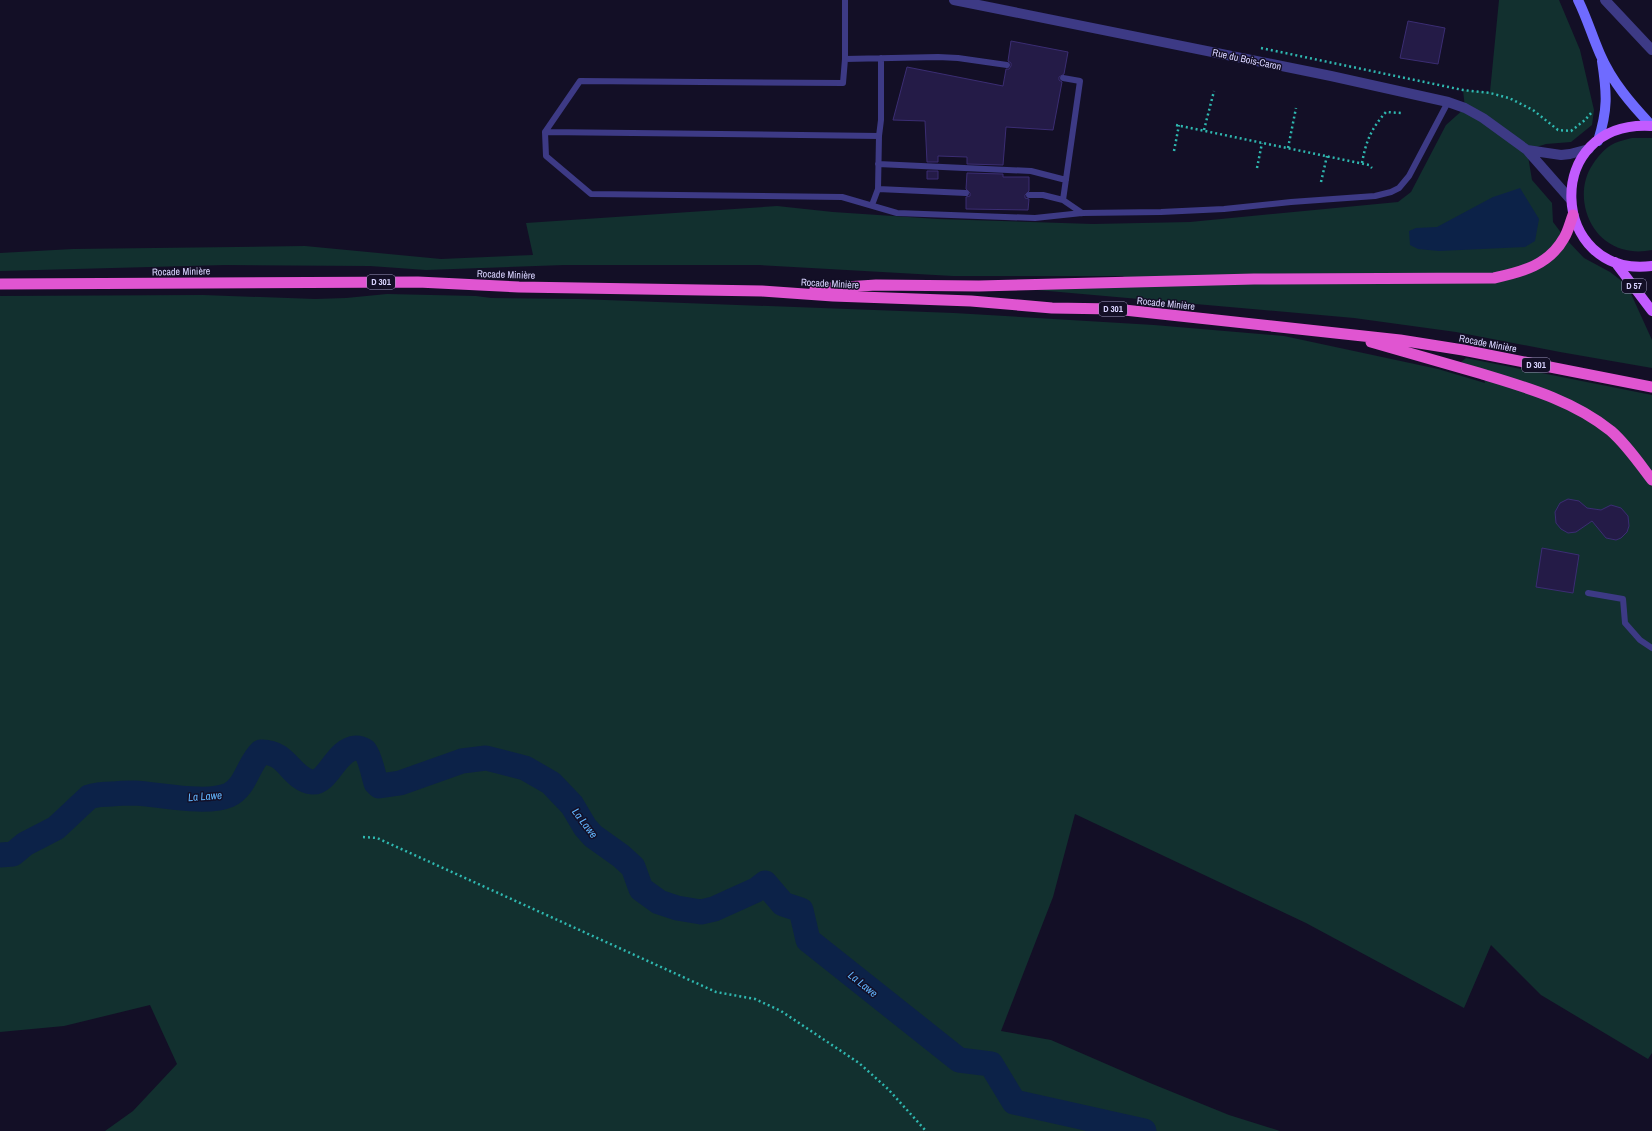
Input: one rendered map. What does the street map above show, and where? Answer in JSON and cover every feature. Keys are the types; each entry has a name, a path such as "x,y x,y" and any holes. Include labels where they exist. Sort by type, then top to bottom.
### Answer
{"highway":[{"path":"762,291 876,285 979,286 1254,278 1494,278 1522,272 1532,268 1553,254 1565,238 1573,215"},
{"name":"Rocade Minière","path":"0,284 418,282 519,287 762,291 833,296 971,300 1052,308 1114,309 1400,340 1463,350 1652,387"},
{"path":"1335,332 1520,385 1558,399 1577,408 1611,431 1633,454 1652,480"}],"main road":[{"path":"1578,0 1601,56 1622,92 1652,126"},
{"path":"1598,141 1604,122 1606,106 1601,56"},
{"path":"1652,126 1640,126 1618,130 1598,141 1588,149 1576,168 1571,189 1573,215 1578,227 1589,243 1604,256 1615,262 1638,267 1652,266"},
{"name":"D 57","path":"1615,262 1652,311"}],"street":[{"name":"Rue du Bois-Caron","path":"954,0 1332,76 1448,102 1465,108 1483,118 1527,150 1571,200"},
{"path":"1605,0 1652,50"},
{"name":"Rue du Bois-Caron","path":"1527,150 1570,154 1588,149"}],"lane":[{"path":"845,0 845,59 843,83 580,81 545,132 546,156 591,194 842,197 897,213 1035,218 1082,213 1161,212 1224,209 1291,202 1375,196 1391,192 1399,188 1409,176 1448,102"},
{"path":"872,205 878,190 879,136 881,120 881,58"},
{"path":"845,59 958,58 1007,65"},
{"path":"1063,78 1080,81 1063,200"},
{"path":"545,132 879,136"},
{"path":"878,164 1031,171 1066,180"},
{"path":"878,190 966,193"},
{"path":"1029,195 1043,195 1063,200 1082,213"},
{"path":"1588,592 1623,599 1625,623 1640,640 1652,648"}],"path":[{"path":"1204,130 1214,91"},
{"path":"1288,148 1296,108"},
{"path":"1362,163 1366,142 1375,124 1386,112 1401,113"},
{"path":"1174,151 1178,125 1362,163 1369,165 1372,168"},
{"path":"1257,168 1262,142"},
{"path":"1321,182 1327,156"},
{"path":"364,837 377,838 716,992 755,999 781,1011 859,1063 888,1089 926,1131"}],"green space":[{"path":"1499,0 1559,0 1580,50 1594,110 1592,125 1571,142 1546,144 1527,150 1532,180 1552,203 1553,222 1565,238 1584,258 1610,272 1627,285 1652,340 1652,368 1456,332 1354,318 1037,290 1072,287 1131,287 1123,276 953,276 759,265 564,265 426,270 370,266 225,265 0,271 0,253 73,249 305,246 441,259 533,255 526,223 777,206 833,212 938,219 1093,224 1190,222 1398,202 1411,192 1446,125 1465,108 1463,90 1490,92"},
{"path":"1632,138 1652,138 1652,250 1648,251 1630,251 1610,244 1600,236 1592,225 1587,214 1584,201 1584,188 1587,176 1597,158 1605,149 1612,145"},
{"path":"387,294 476,296 491,298 579,299 954,313 1154,325 1284,336 1438,369 1485,383 1482,369 1461,362 1466,358 1652,395 1652,1053 1648,1059 1541,995 1491,945 1464,1008 1306,923 1075,814 1053,897 1001,1031 1051,1040 1229,1115 1280,1131 105,1131 133,1111 177,1064 150,1005 64,1026 0,1032 0,296 203,295 315,299"}],"water":[{"path":"1520,188 1539,219 1535,241 1525,247 1439,251 1418,249 1410,245 1409,231 1416,228 1437,227 1493,197"}],"building":[{"path":"1408,21 1445,28 1438,64 1400,58"},
{"path":"1011,41 1068,52 1064,74 1059,77 1059,80 1062,82 1053,130 1006,127 1003,165 967,164 967,157 938,156 938,162 927,162 925,121 893,120 907,67 1003,86 1006,69 1009,69 1011,66 1011,63 1008,61"},
{"path":"927,171 938,171 938,179 927,179"},
{"path":"967,173 1003,174 1003,177 1029,177 1029,191 1025,195 1025,198 1029,199 1028,210 966,209 966,197 970,196 970,193 966,189"},
{"path":"1568,499 1579,501 1587,508 1601,510 1611,505 1621,508 1628,516 1629,526 1627,532 1621,538 1616,540 1606,538 1592,521 1576,532 1568,533 1561,529 1556,523 1555,512 1560,503"},
{"path":"1542,548 1579,555 1573,593 1536,587"}],"waterway":[{"name":"La Lawe","path":"0,855 13,854 25,844 56,828 89,797 92,796 134,793 208,799 229,795 239,787 261,752 270,753 277,756 299,776 312,782 323,778 343,754 349,750 360,748 367,754 376,783 379,786 400,783 462,761 486,758 525,768 551,783 572,805 585,827 593,836 621,856 633,867 641,889 659,902 677,908 701,912 714,909 756,890 765,883 783,904 801,910 808,940 959,1060 991,1064 1014,1102 1144,1131"}]}
